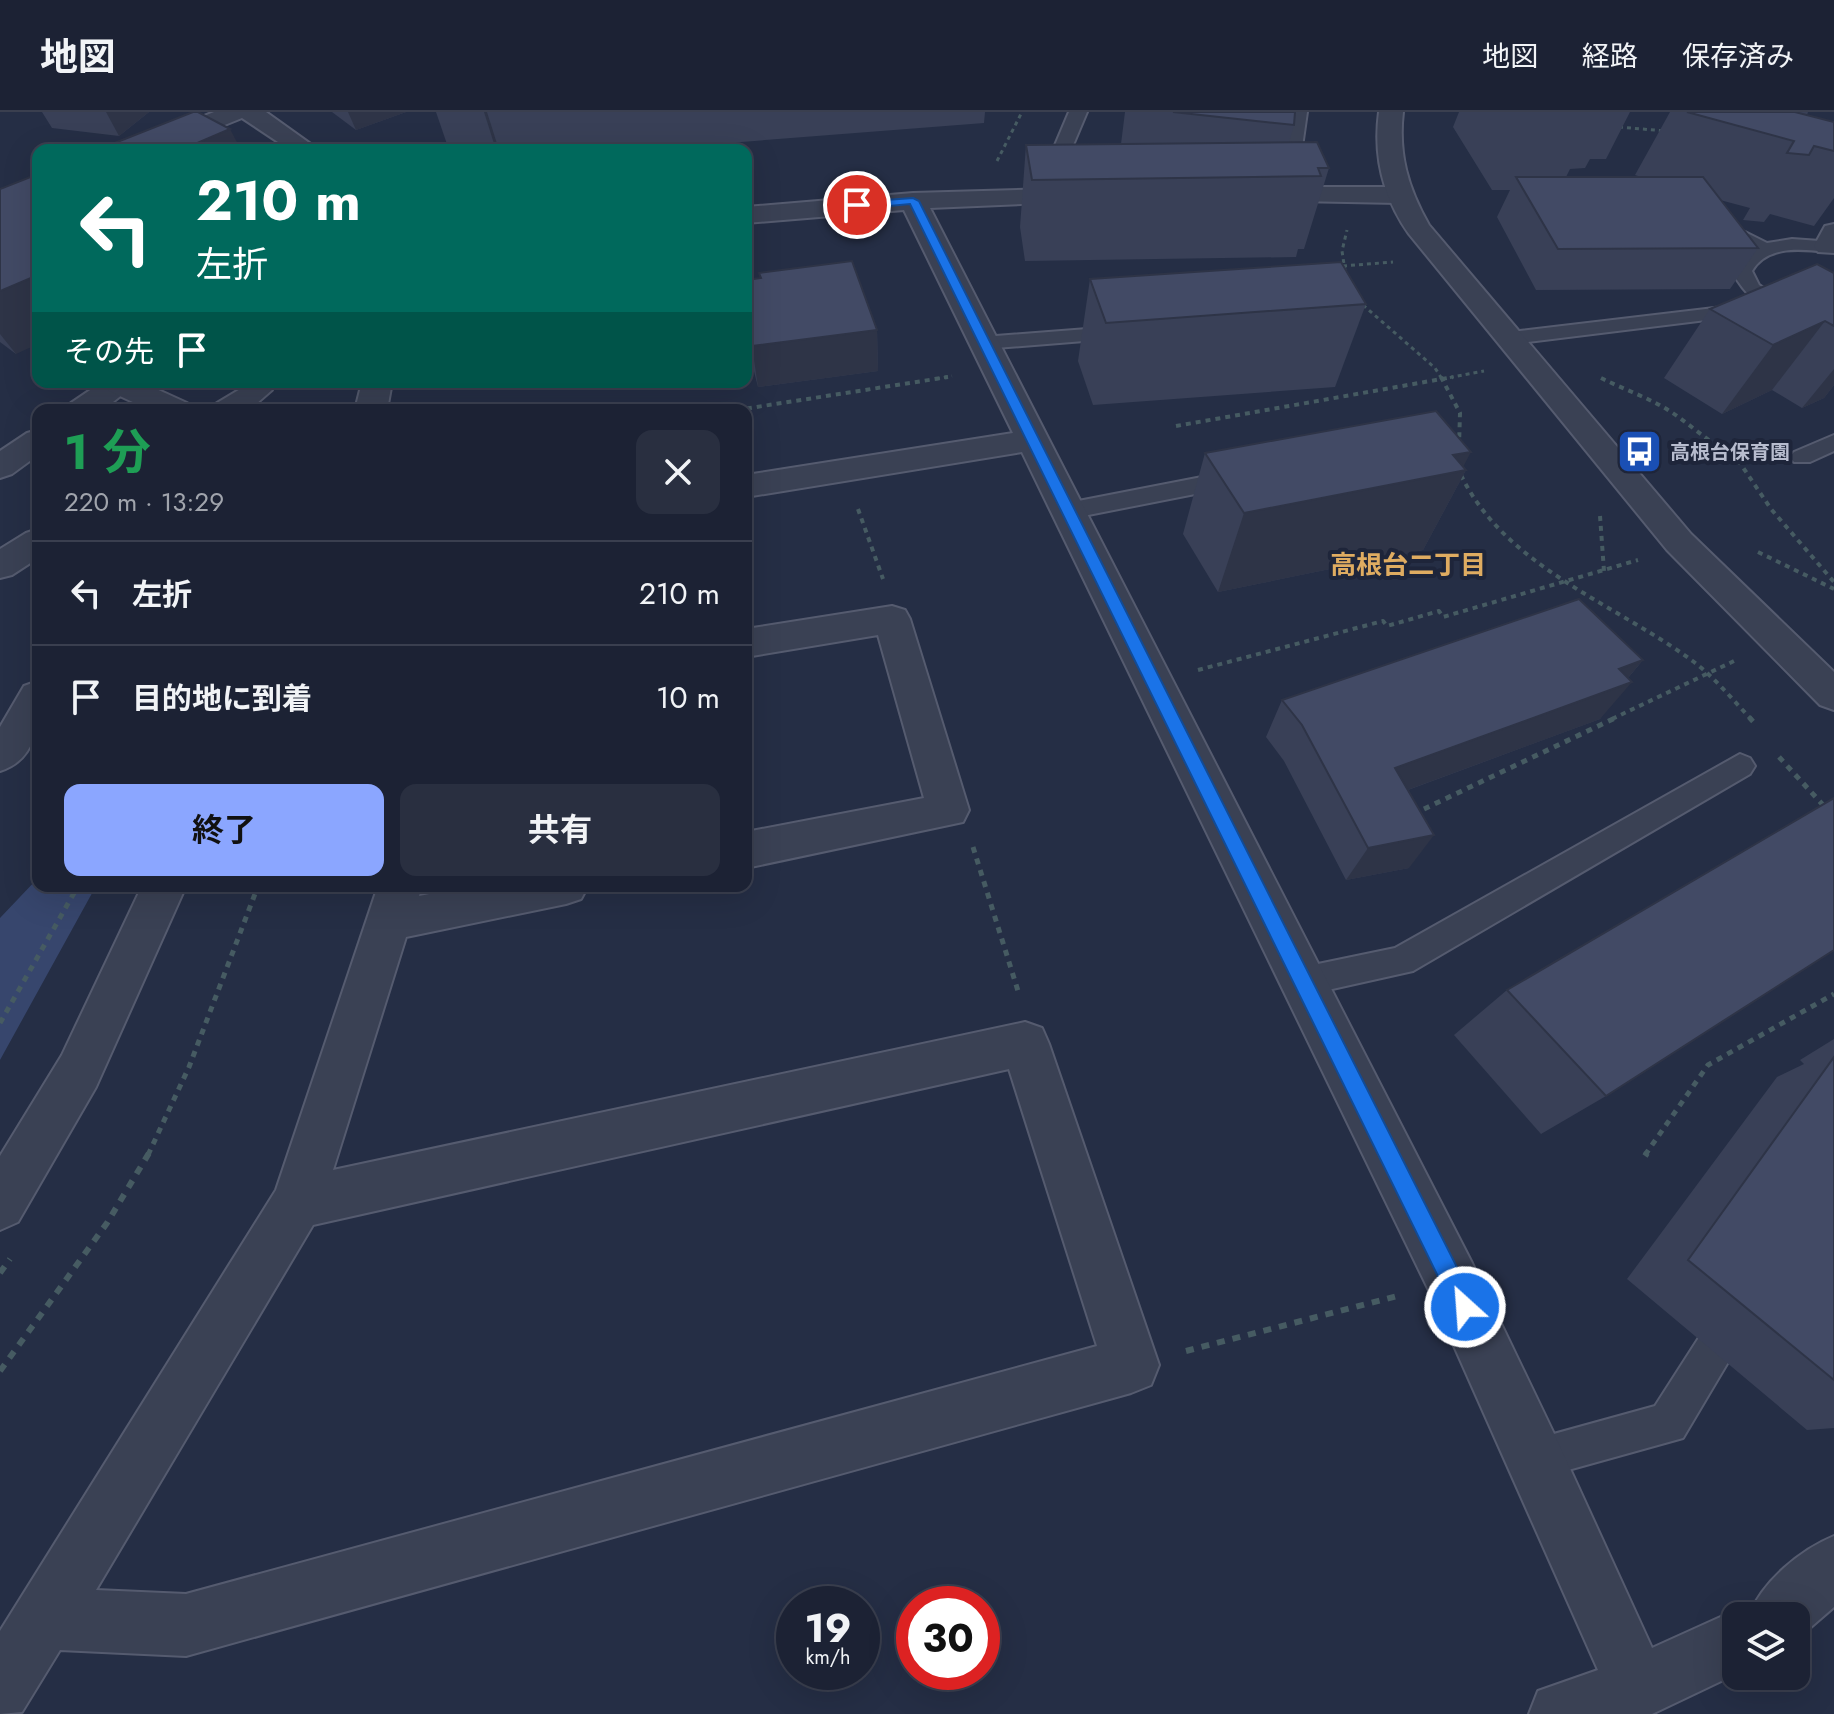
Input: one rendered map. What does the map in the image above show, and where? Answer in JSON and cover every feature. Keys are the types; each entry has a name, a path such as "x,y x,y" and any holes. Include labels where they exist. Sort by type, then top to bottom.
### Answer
{"street":[{"path":"156,144 235,112"},
{"path":"250,112 298,144"},
{"path":"1391,112 1387,144 1398,195 1418,228 1679,542 1834,695"},
{"path":"1228,194 1398,195"},
{"path":"752,214 913,201 1104,195"},
{"path":"913,201 1453,1282 1536,1458 1638,1688"},
{"path":"91,404 115,388"},
{"path":"132,388 164,404"},
{"path":"237,404 257,390"},
{"path":"752,485 1032,440"},
{"path":"0,467 32,444"},
{"path":"752,642 892,619 948,810 752,849"},
{"path":"0,755 8,748 32,706"},
{"path":"0,1204 79,1071 161,892"},
{"path":"0,1690 297,1203 395,904 509,892"},
{"path":"46,1618 186,1625 1131,1365 1025,1044 297,1203"},
{"path":"1794,1602 1834,1566"},
{"path":"1561,1714 1638,1688 1722,1648"}],"lane":[{"path":"1042,197 1078,112"},
{"path":"1290,168 1298,112"},
{"path":"1705,217 1764,249"},
{"path":"1511,338 1743,310 1801,313 1761,298 1750,288 1742,271 1752,255 1764,249 1831,239"},
{"path":"990,356 1142,331"},
{"path":"1802,457 1834,442"},
{"path":"1068,511 1265,473"},
{"path":"1301,981 1401,961 1740,766"},
{"path":"1536,1458 1668,1423 1730,1325"}],"path":[{"path":"992,172 1022,112"},
{"path":"1610,127 1673,133"},
{"path":"1346,277 1342,251 1348,228"},
{"path":"1329,267 1407,261"},
{"path":"1358,298 1365,308 1435,368 1442,379 1464,421 1457,458"},
{"path":"752,407 990,356"},
{"path":"1176,426 1486,371"},
{"path":"1601,378 1672,413 1719,450 1738,459 1769,457"},
{"path":"1738,459 1771,509 1834,582"},
{"path":"845,470 890,597 892,619"},
{"path":"1461,474 1464,489 1512,540 1569,582 1709,674 1746,711 1762,733"},
{"path":"1600,516 1604,571"},
{"path":"1749,548 1834,589"},
{"path":"1194,672 1383,621 1387,626 1439,611 1443,617 1641,559"},
{"path":"1424,809 1743,657"},
{"path":"1778,755 1834,817"},
{"path":"948,810 969,834 1021,1002 1025,1044"},
{"path":"0,1023 75,892"},
{"path":"0,1371 102,1231 161,1130 187,1074 256,892"},
{"path":"1645,1156 1708,1065 1834,994"},
{"path":"1131,1365 1453,1282"}],"water":[{"path":"32,884 32,892 93,892 0,1060 0,918"}],"building":[{"path":"193,112 230,129 195,144 112,144"},
{"path":"1173,112 1295,112 1294,125"},
{"path":"1687,112 1795,112 1834,122 1834,151 1814,146 1809,155 1787,153 1794,141"},
{"path":"1317,142 1329,168 1318,168 1321,176 1032,180 1026,145"},
{"path":"32,176 32,278 0,291 0,189"},
{"path":"1516,177 1703,177 1758,248 1558,249"},
{"path":"852,261 877,330 752,346 752,279 761,278 759,273"},
{"path":"1341,262 1366,304 1106,323 1090,279"},
{"path":"1817,264 1834,273 1834,326 1825,321 1773,345 1710,309"},
{"path":"1436,411 1471,452 1453,455 1466,470 1244,513 1205,453"},
{"path":"1579,599 1643,660 1619,669 1632,682 1395,768 1434,835 1368,848 1302,725 1282,700"},
{"path":"1834,798 1834,950 1606,1096 1507,990"},
{"path":"1834,1057 1834,1380 1688,1260"}],"place":[{"name":"高根台保育園","path":"1639,452"}],"district":[{"name":"高根台二丁目","path":"1408,565"}],"route":[{"path":"857,205 913,201 1465,1307"}]}
